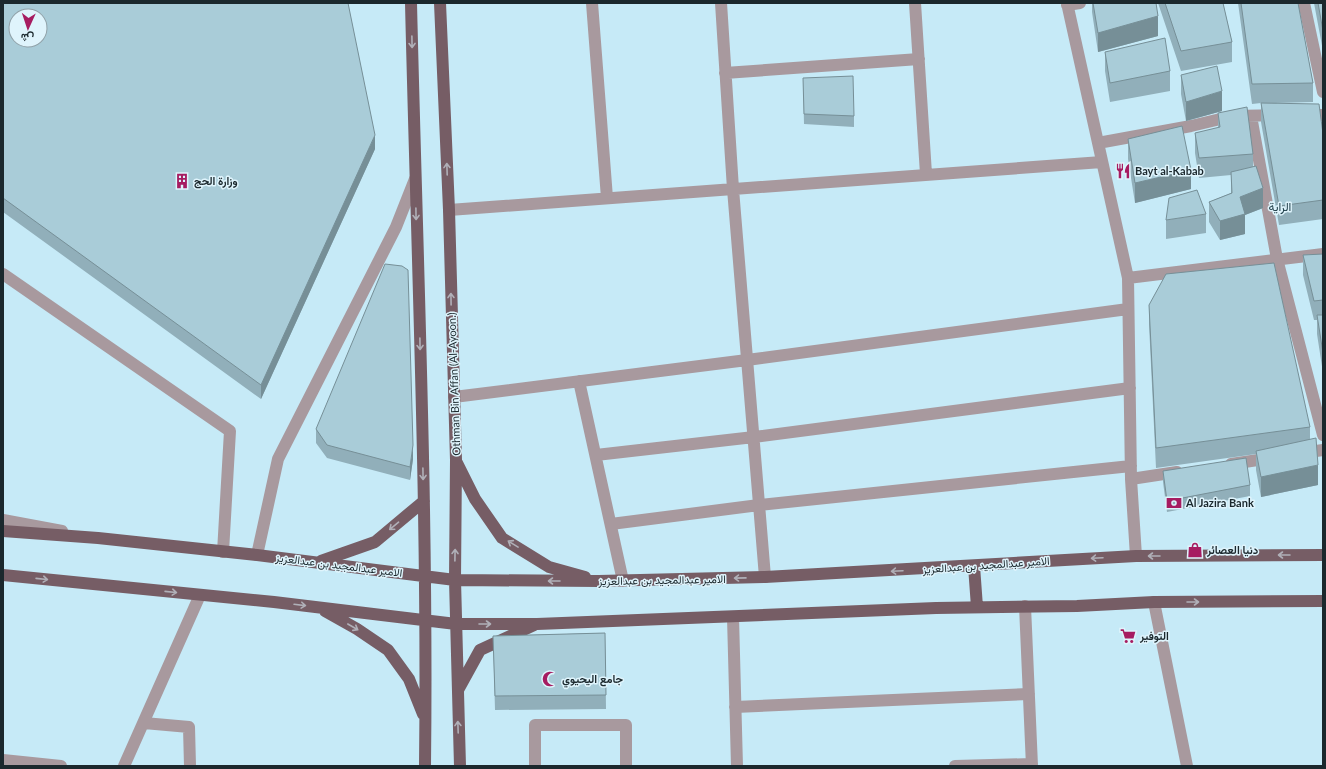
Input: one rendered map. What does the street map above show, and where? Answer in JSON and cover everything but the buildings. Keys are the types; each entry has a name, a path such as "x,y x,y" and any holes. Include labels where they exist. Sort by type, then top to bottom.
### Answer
{"main road":[{"path":"411,3 424,501 426,621 425,766"},
{"name":"Othman Bin Affan (Al-Ayoon.)","path":"440,3 449,210 456,460 454,580 460,766"},
{"path":"456,460 475,499 502,538 549,567 599,581"},
{"path":"317,563 375,542 424,501"},
{"name":"الامير عبدالمجيد بن عبدالعزيز","path":"3,531 98,538 257,555 425,575 454,580 623,581 766,578 1136,556 1323,555"},
{"path":"974,566 977,607"},
{"path":"3,575 274,602 456,624 537,624 977,607 1077,606 1154,602 1323,601"},
{"path":"319,608 357,629 388,650 409,679 426,721"},
{"path":"457,691 480,650 537,624"}],"street":[{"path":"592,3 607,198"},
{"path":"720,3 733,189 766,578"},
{"path":"915,3 926,174"},
{"path":"1080,3 1067,4 1128,278 1131,479 1136,556"},
{"path":"1304,3 1323,92"},
{"path":"725,73 919,59"},
{"path":"1098,143 1191,126 1233,116 1323,115"},
{"path":"1251,116 1277,259 1323,435"},
{"path":"449,210 1102,162"},
{"path":"257,555 278,459 396,227 415,179"},
{"path":"1128,278 1323,254"},
{"path":"3,274 230,432 223,552"},
{"path":"454,397 747,360 1128,309"},
{"path":"579,381 623,581"},
{"path":"596,455 754,437 1130,388"},
{"path":"1223,465 1323,450"},
{"path":"611,524 759,505 1131,466"},
{"path":"1131,479 1185,471"},
{"path":"3,520 98,538"},
{"path":"124,766 200,595"},
{"path":"1154,602 1187,766"},
{"path":"955,766 1032,765 1025,606"},
{"path":"733,617 737,766"},
{"path":"736,707 1029,694"},
{"path":"144,723 189,727 190,766"},
{"path":"535,766 535,725 626,725 626,766"},
{"path":"3,760 61,766"}],"place":[{"name":"Bayt al-Kabab","path":"1123,171"},
{"name":"وزارة الحج","path":"182,181"},
{"name":"Al Jazira Bank","path":"1174,503"},
{"name":"دنيا العصائر","path":"1195,550"},
{"name":"التوفير","path":"1128,636"},
{"name":"جامع اليحيوي","path":"550,679"}],"district":[{"name":"الراية","path":"1280,207"}]}
